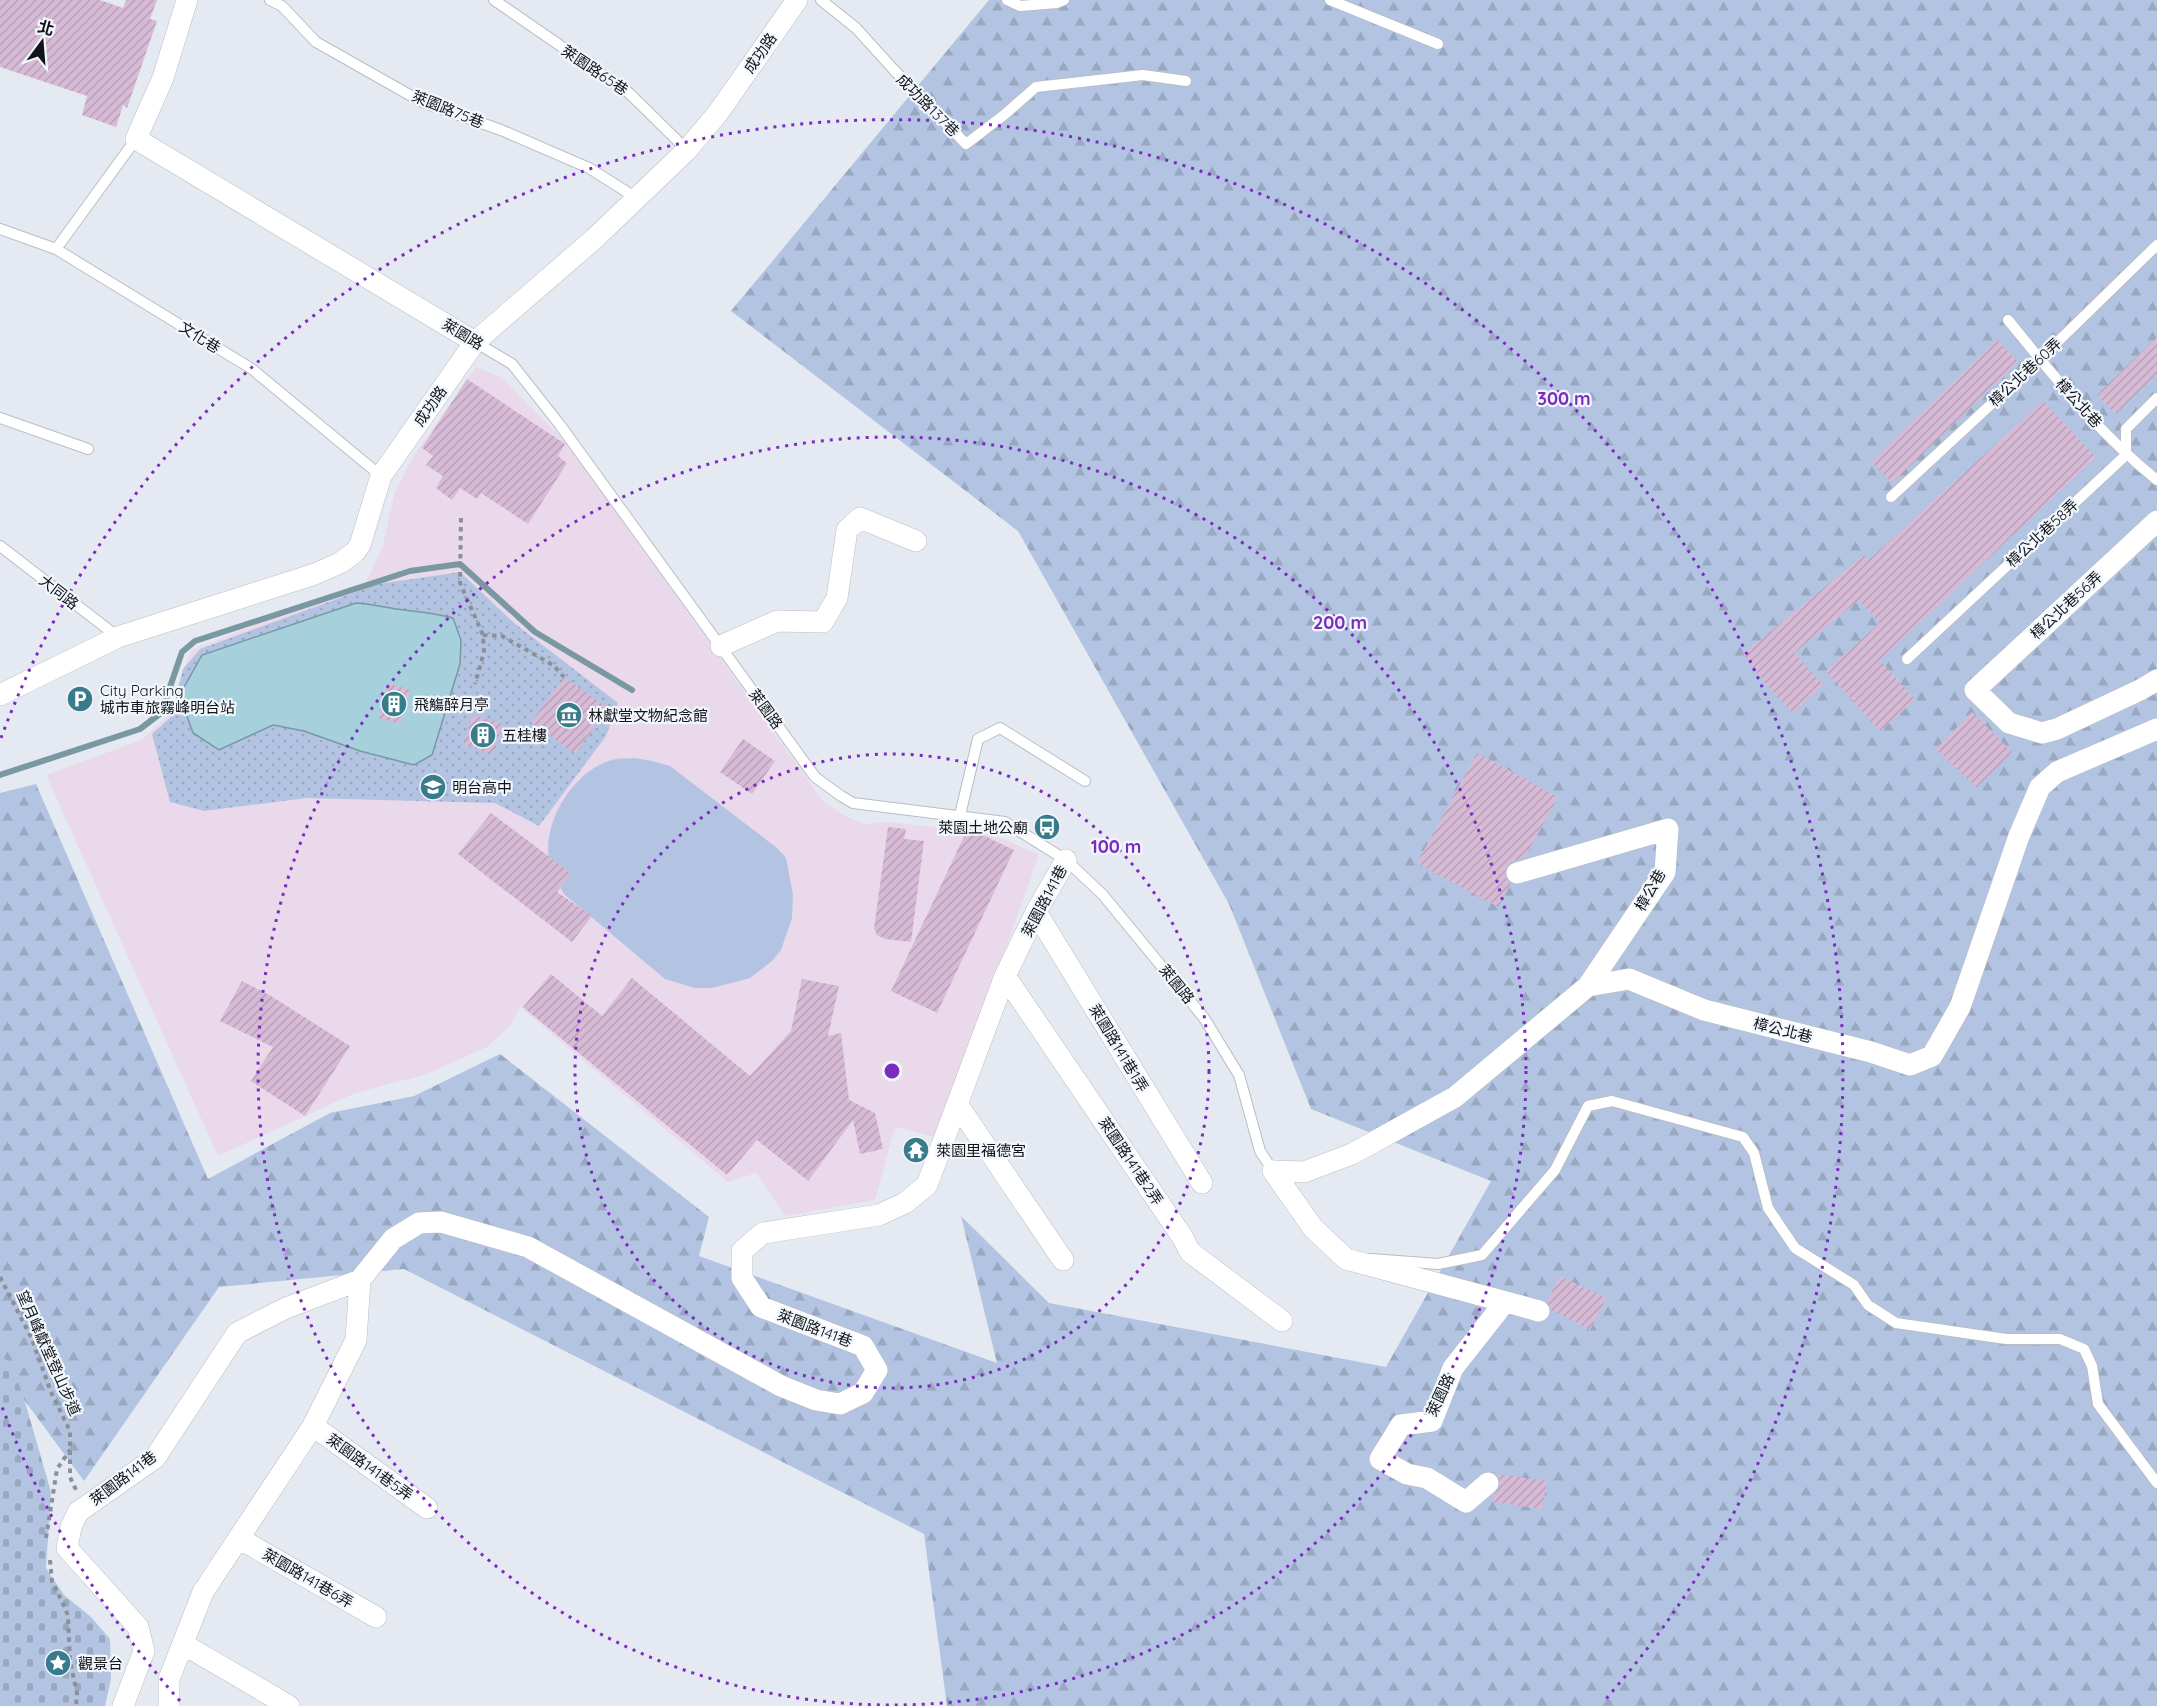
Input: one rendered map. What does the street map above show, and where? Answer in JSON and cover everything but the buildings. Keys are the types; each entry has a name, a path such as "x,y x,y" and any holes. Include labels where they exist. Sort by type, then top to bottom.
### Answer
{"street":[{"path":"136,139 163,78 187,0"},
{"name":"成功路","path":"0,695 118,637 315,574 340,563 355,552 360,545 381,476 475,342 638,200 687,150 718,113 797,0"},
{"name":"萊園路","path":"136,139 475,342"},
{"path":"721,646 777,621 823,622 837,598 847,530 860,519 916,541"},
{"name":"樟公北巷56弄","path":"2157,521 1975,690 2008,723 2042,733 2057,729 2157,680"},
{"name":"樟公北巷","path":"1588,986 1629,979 1704,1010 1871,1052 1910,1065 1932,1056 1960,1007 2019,836 2040,787 2057,772 2157,729"},
{"name":"樟公巷","path":"1517,873 1668,829 1665,872 1588,986"},
{"name":"萊園路141巷","path":"123,1706 144,1651 138,1627 68,1548 71,1527 78,1512 155,1458 237,1333 286,1308 360,1280 393,1239 419,1223 441,1222 528,1247 781,1386 816,1400 840,1404 863,1393 877,1370 863,1346 760,1307 742,1278 742,1251 763,1233 879,1215 905,1203 927,1185 1005,976 1036,912 1066,860"},
{"name":"萊園路141巷1弄","path":"1036,912 1202,1183"},
{"name":"萊園路141巷2弄","path":"1005,976 1183,1238 1190,1252 1282,1321"},
{"path":"1273,1171 1304,1172 1352,1154 1455,1098 1588,986"},
{"path":"957,1104 1064,1260"},
{"name":"萊園路","path":"1273,1171 1313,1228 1346,1259 1539,1311"},
{"path":"169,1706 169,1679 204,1592 313,1426 356,1340 360,1280"},
{"name":"萊園路","path":"1488,1483 1466,1502 1427,1478 1407,1474 1380,1459 1401,1425 1432,1421 1453,1368 1505,1302"},
{"name":"萊園路141巷5弄","path":"313,1426 427,1508"},
{"name":"萊園路141巷6弄","path":"240,1539 376,1617"},
{"path":"183,1644 289,1706"}],"lane":[{"name":"萊園路75巷","path":"270,0 282,6 316,42 422,102 501,130 589,168 638,200"},
{"name":"萊園路65巷","path":"494,0 629,93 687,150"},
{"name":"成功路137巷","path":"821,0 856,28 966,144 1036,87 1143,75 1186,81"},
{"path":"1007,0 1020,6 1057,3 1064,0"},
{"path":"1330,0 1438,44"},
{"path":"56,249 136,139"},
{"name":"文化巷","path":"0,229 56,249 252,369 381,476"},
{"name":"樟公北巷60弄","path":"1891,497 2040,359 2157,245"},
{"name":"樟公北巷","path":"2008,320 2126,455 2157,480"},
{"name":"萊園路","path":"475,342 512,364 560,425 815,777 853,802 1005,822 1066,860 1103,895 1204,1018 1239,1074 1260,1151 1273,1171"},
{"path":"2126,455 2126,429 2157,398"},
{"path":"0,418 88,449"},
{"name":"樟公北巷58弄","path":"1907,659 2126,455"},
{"name":"大同路","path":"0,546 118,637"},
{"path":"960,815 978,739 1000,728 1085,781"},
{"path":"1346,1259 1386,1258 1438,1264 1482,1255 1555,1170 1588,1106 1612,1101 1743,1137 1754,1153 1768,1208 1795,1248 1854,1285 1868,1305 1896,1323 2006,1339 2060,1340 2084,1349 2092,1366 2098,1404 2157,1483"}],"path":[{"path":"461,518 460,583 483,634 484,652 475,684"},
{"path":"483,634 502,636 553,665 564,677"},
{"name":"望月峰獻堂登山步道","path":"0,1277 32,1337 51,1392 70,1431 70,1477 77,1492 78,1512"},
{"path":"46,1545 47,1525 57,1469 70,1450"},
{"path":"48,1553 52,1581 68,1617 70,1661 77,1693 76,1706"}],"shaded area":[{"name":"明台高中","path":"476,367 501,377 563,439 822,800 843,815 864,824 887,822 970,831 1004,839 1039,855 938,1138 895,1127 875,1200 785,1216 756,1173 728,1182 520,1007 509,1027 487,1047 424,1075 355,1093 218,1156 46,775 141,740 167,717 191,650 366,582 382,549 395,492 413,457"},
{"path":"356,603 453,618 461,640 460,664 432,755 414,765 360,751 304,731 273,725 219,750 193,733 184,708 183,689 202,655"}],"green space":[{"path":"989,0 2157,0 2157,1706 947,1706 924,1534 404,1269 219,1287 84,1481 0,1367 0,793 36,784 208,1179 330,1113 414,1096 500,1054 709,1217 699,1256 997,1363 961,1216 1049,1303 1386,1367 1491,1181 1311,1109 1229,904 1018,531 731,311"},
{"path":"460,572 514,623 618,703 606,736 539,826 495,803 306,798 204,811 170,802 152,734 170,718 183,669 200,649 378,584"},
{"path":"635,758 670,766 777,848 786,858 793,894 792,918 781,950 772,961 750,978 712,988 695,988 665,979 564,894 561,889 548,850 549,836 559,807 578,781 589,771 616,759"},
{"path":"0,1354 11,1365 23,1395 51,1492 46,1568 64,1595 91,1617 110,1639 111,1679 105,1706 0,1706"}],"waterway":[{"path":"0,775 140,729 161,713 182,652 195,641 410,571 460,564 535,632 632,690"}],"place":[{"name":"City Parking 城市車旅霧峰明台站","path":"80,699"},
{"name":"飛觴醉月亭","path":"394,704"},
{"name":"林獻堂文物紀念館","path":"569,715"},
{"name":"五桂樓","path":"483,735"},
{"name":"明台高中","path":"433,787"},
{"name":"萊園土地公廟","path":"1047,827"},
{"name":"萊園里福德宮","path":"916,1150"},
{"name":"觀景台","path":"58,1663"}]}
